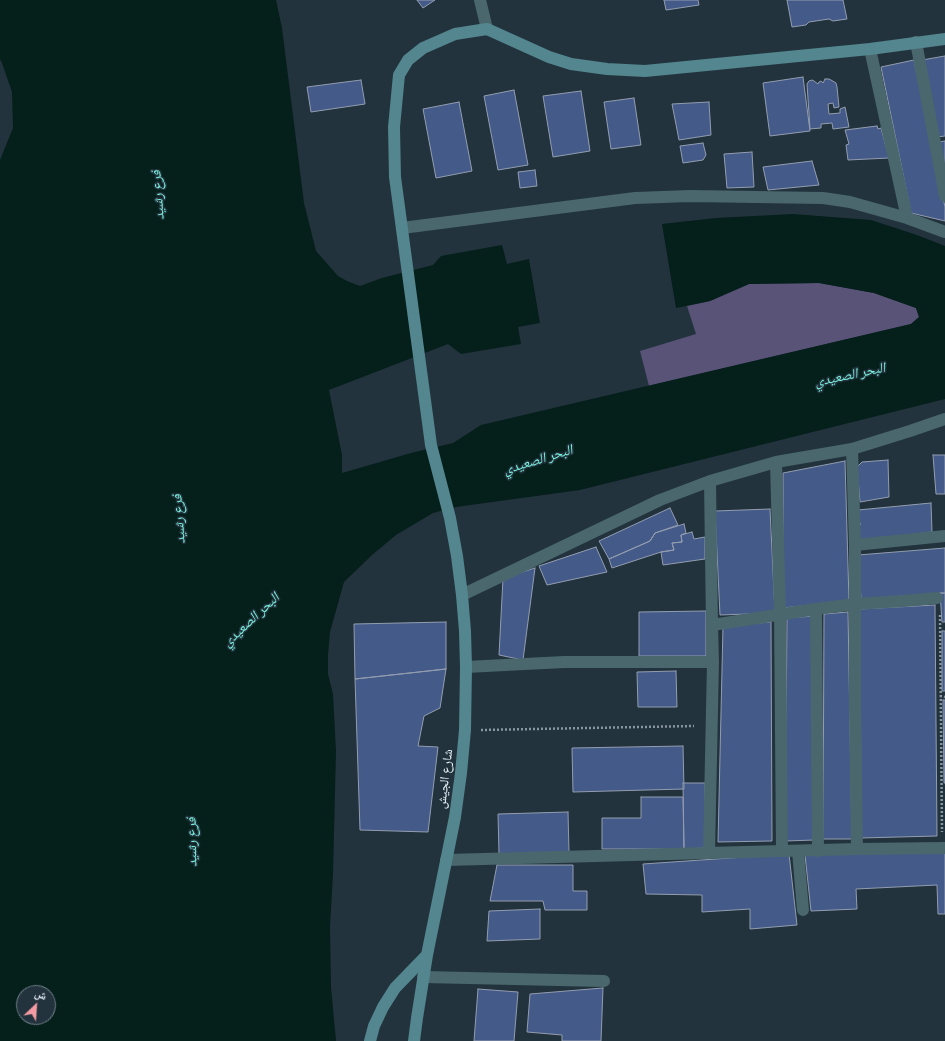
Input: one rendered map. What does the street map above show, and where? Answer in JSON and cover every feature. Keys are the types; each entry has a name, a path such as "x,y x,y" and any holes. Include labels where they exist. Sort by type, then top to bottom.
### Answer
{"main road":[{"path":"487,29 549,58 571,64 607,69 645,71 870,49 945,39"},
{"name":"شارع الجيش","path":"414,1041 423,977 455,817 461,774 465,730 466,667 462,595 450,518 431,445 395,177 394,134 399,75 408,60 424,48 455,34 487,29"},
{"path":"370,1041 374,1026 383,1007 395,988 427,955"}],"street":[{"path":"480,0 487,29"},
{"path":"916,42 939,139 945,196"},
{"path":"870,49 907,218"},
{"path":"402,228 636,198 690,196 823,198 850,202 907,218 945,232"},
{"path":"462,595 660,500 710,481 776,462 852,449 945,419"},
{"path":"852,449 855,545 857,849"},
{"path":"776,462 780,614 782,851"},
{"path":"709,853 713,662 710,481"},
{"path":"855,545 945,536"},
{"path":"712,625 855,604 937,598"},
{"path":"816,609 818,851"},
{"path":"466,667 564,662 713,662"},
{"path":"446,860 944,848"},
{"path":"798,851 803,910"},
{"path":"423,977 604,981"}],"path":[{"path":"937,598 940,601 940,696 944,848"},
{"path":"940,696 945,696"},
{"path":"465,730 711,725"}],"shaded area":[{"path":"819,283 874,293 916,308 919,317 911,324 649,386 640,351 696,334 687,306 710,301 749,284"}],"water":[{"path":"0,0 276,0 282,28 304,203 316,251 338,276 360,286 382,278 433,265 441,256 502,245 507,264 529,259 540,323 518,327 521,344 461,354 448,344 329,390 342,455 342,473 411,453 453,443 481,425 911,324 919,317 916,308 874,293 819,283 749,284 710,301 676,308 662,224 716,218 793,214 871,220 945,246 945,399 580,490 456,507 433,513 396,535 372,555 344,582 330,632 328,655 328,674 333,694 336,751 330,927 331,987 336,1041 0,1041 0,160 13,128 12,92 0,59"}],"building":[{"path":"417,0 435,0 423,8"},
{"path":"664,0 698,0 699,5 666,10"},
{"path":"787,0 843,0 847,19 833,21 829,19 809,22 806,25 792,27"},
{"path":"945,56 945,136 937,137 922,60"},
{"path":"914,60 945,207 945,221 911,213 881,67"},
{"path":"803,77 810,131 770,136 763,83"},
{"path":"825,79 829,79 836,83 837,87 839,107 834,108 833,103 828,104 829,114 840,113 840,109 845,107 849,127 833,129 832,123 821,124 821,128 810,129 807,84 812,80 818,84 821,81 823,83"},
{"path":"361,80 365,104 311,112 307,87"},
{"path":"514,90 528,165 498,170 484,96"},
{"path":"581,91 590,151 553,157 543,96"},
{"path":"634,98 641,145 611,149 604,102"},
{"path":"459,102 472,171 436,178 423,109"},
{"path":"709,102 711,135 679,140 672,104"},
{"path":"877,126 878,129 881,128 889,158 848,160 846,145 849,144 845,130"},
{"path":"945,141 945,175 939,142"},
{"path":"703,143 706,155 703,160 683,163 680,146"},
{"path":"752,152 754,187 727,188 724,154"},
{"path":"812,161 819,185 768,190 763,167"},
{"path":"535,170 537,186 520,188 518,172"},
{"path":"933,455 945,455 945,494 936,494"},
{"path":"888,460 889,497 860,502 857,467 862,462"},
{"path":"845,461 849,601 783,608 783,473"},
{"path":"931,503 932,532 859,541 857,526 861,524 858,522 858,510"},
{"path":"670,508 678,525 655,533 650,541 609,559 599,541"},
{"path":"770,509 775,613 720,615 715,511"},
{"path":"684,524 686,533 681,535 682,542 672,543 674,550 661,552 612,568 609,559 650,541 655,533"},
{"path":"692,532 694,539 705,537 705,559 663,565 661,552 674,550 672,543 682,542 681,535"},
{"path":"596,547 607,572 547,585 539,566"},
{"path":"945,548 945,593 861,599 858,555"},
{"path":"535,568 523,660 499,655 503,578"},
{"path":"940,593 945,593 945,622 942,622"},
{"path":"935,605 937,836 861,838 860,609"},
{"path":"706,611 706,656 639,656 639,612"},
{"path":"848,612 852,839 823,839 824,614"},
{"path":"814,616 815,840 785,841 787,618"},
{"path":"446,622 446,669 355,679 354,624"},
{"path":"771,622 772,841 718,842 723,626"},
{"path":"942,631 945,631 945,691 942,691"},
{"path":"446,669 440,708 424,716 418,746 438,747 428,832 360,830 355,679"},
{"path":"676,671 677,707 638,707 637,672"},
{"path":"943,700 945,700 945,783 944,783"},
{"path":"683,746 684,789 573,792 572,748"},
{"path":"683,783 705,783 705,848 684,849"},
{"path":"641,797 683,797 684,849 602,849 602,818 641,818"},
{"path":"568,812 569,852 499,854 498,814"},
{"path":"945,849 945,914 938,914 937,885 856,889 857,909 811,911 805,855"},
{"path":"789,854 797,925 750,929 750,909 702,912 702,895 646,894 643,864"},
{"path":"497,865 573,865 573,891 587,891 587,910 545,910 543,901 490,901"},
{"path":"540,909 540,939 487,941 489,911"},
{"path":"603,988 601,1041 562,1041 562,1035 527,1032 530,994"},
{"path":"478,989 518,992 514,1041 474,1041"}],"water label":[{"name":"فرع رشيد","path":"158,195"},
{"name":"البحر الصعيدي","path":"850,375"},
{"name":"البحر الصعيدي","path":"538,460"},
{"name":"فرع رشيد","path":"179,519"},
{"name":"البحر الصعيدي","path":"251,620"},
{"name":"فرع رشيد","path":"192,842"}]}
